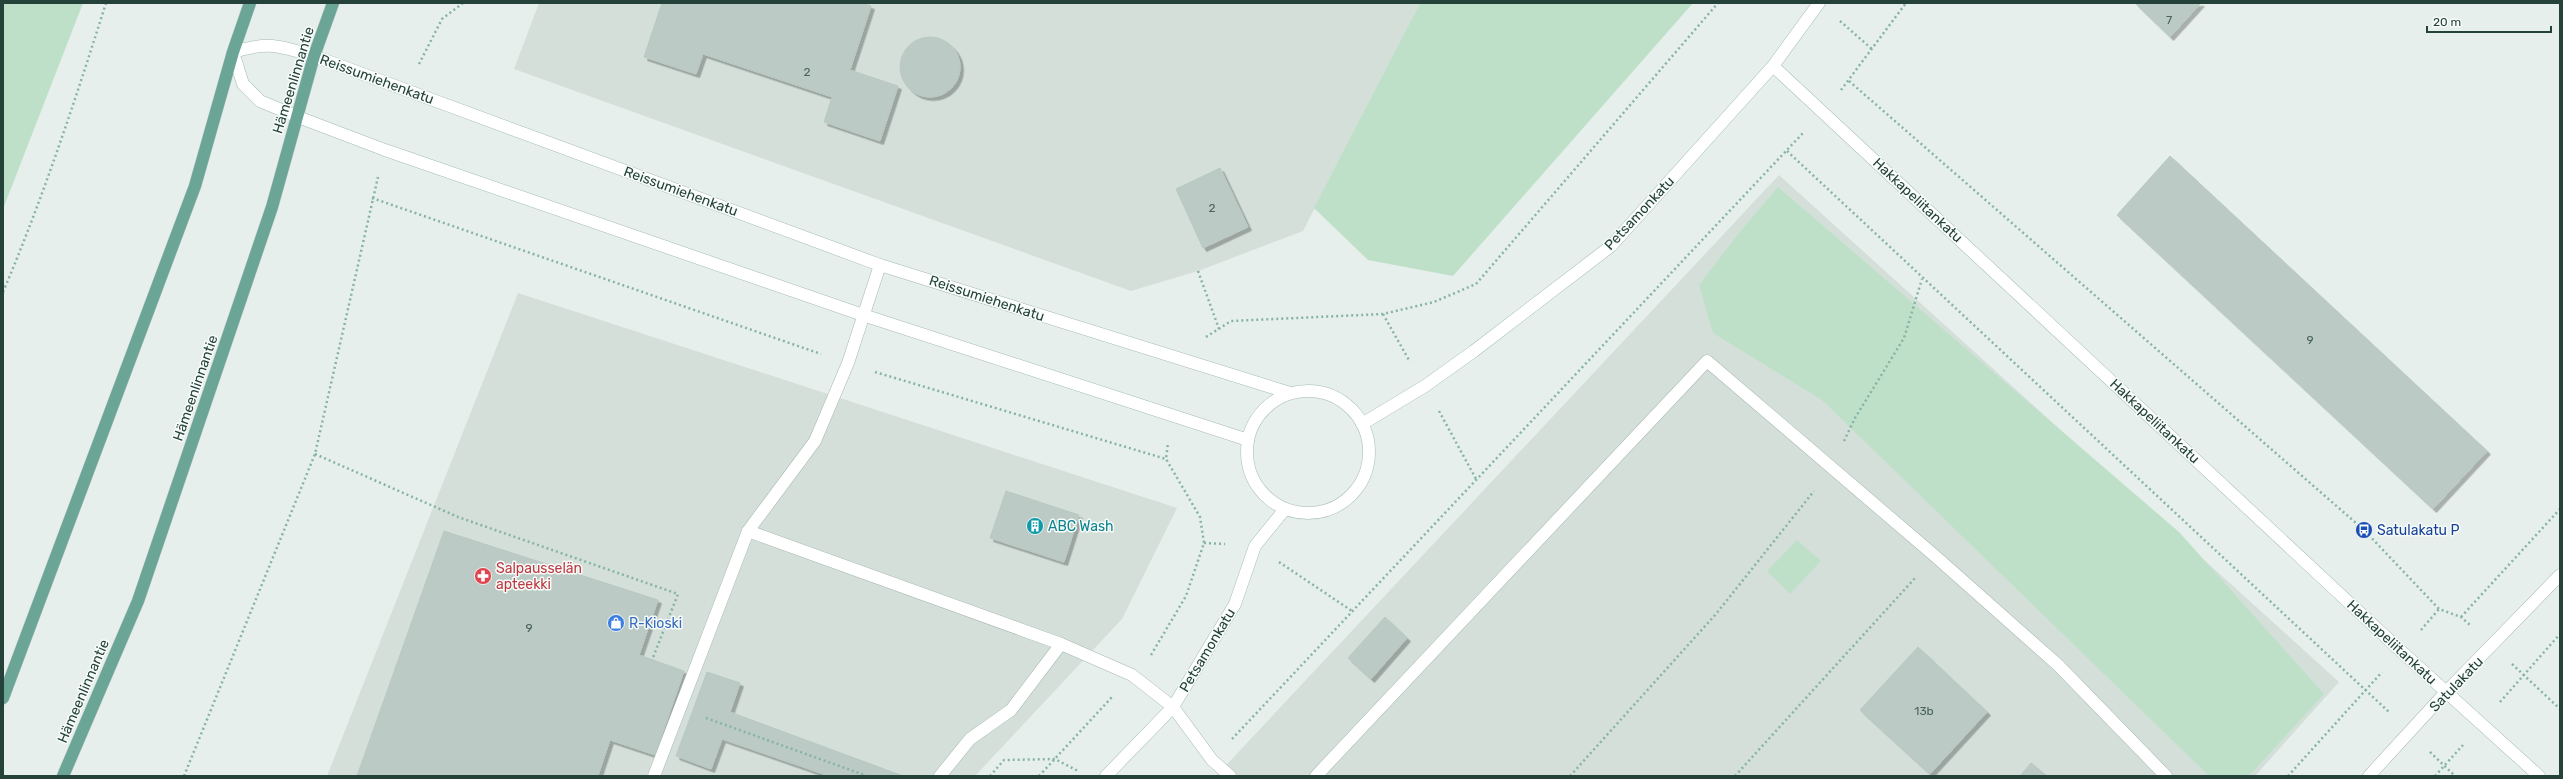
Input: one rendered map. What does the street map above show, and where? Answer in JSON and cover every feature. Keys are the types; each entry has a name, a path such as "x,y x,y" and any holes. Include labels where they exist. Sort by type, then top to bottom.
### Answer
{"main road":[{"path":"3,698 195,186 233,52 250,3"},
{"name":"Hämeenlinnantie","path":"63,776 138,602 272,207 314,56 334,3"}],"street":[{"name":"Petsamonkatu","path":"1362,424 1425,386 1462,360 1611,246 1773,66 1819,3"},
{"name":"Reissumiehenkatu","path":"233,52 261,44 280,46 314,56 880,265 1290,393"},
{"path":"233,52 243,84 260,101 384,150 863,315 1248,440"},
{"name":"Hakkapeliitankatu","path":"1773,66 2402,652 2539,776"},
{"path":"654,776 748,532 815,441 848,364 880,265"},
{"path":"1316,776 1707,362 1935,556 2058,665 2166,776"},
{"path":"1312,391 1332,396 1350,407 1362,424 1369,444 1368,466 1360,485 1346,501 1327,511 1306,514 1285,509 1267,498 1254,481 1247,461 1248,440 1254,424 1263,411 1275,400 1290,393 1312,391"},
{"name":"Petsamonkatu","path":"1106,776 1173,707 1235,604 1256,546 1285,509"},
{"path":"748,532 1061,644 1132,675 1173,707 1212,760 1230,776"},
{"name":"Satulakatu","path":"2369,776 2446,692 2560,575"},
{"path":"940,776 970,739 1011,710 1061,644"}],"path":[{"path":"3,292 31,226 65,132 106,3"},
{"path":"405,89 442,20 463,3"},
{"path":"1187,362 1206,337 1231,321 1383,314 1434,302 1476,284 1718,3"},
{"path":"1212,760 1823,111 1849,81 1906,3"},
{"path":"1838,19 1872,50"},
{"path":"1849,81 2364,530 2439,609 2461,617 2560,709"},
{"path":"184,776 315,454 384,150"},
{"path":"1786,151 2363,690 2411,731 2455,776"},
{"path":"372,198 848,364 1166,460"},
{"path":"1198,271 1219,329"},
{"path":"1570,776 1716,614 1832,468 1855,418 1904,338 1922,279"},
{"path":"1040,776 1152,654 1186,596 1204,543 1200,517 1166,460 1171,416"},
{"path":"315,454 458,517 678,594 652,660"},
{"path":"2461,617 2560,509"},
{"path":"1204,543 1256,546 1352,611"},
{"path":"1735,776 1935,556"},
{"path":"2288,776 2363,690 2402,652 2439,609"},
{"path":"2523,674 2560,634"},
{"path":"680,708 867,776"},
{"path":"990,776 1004,760 1055,759 1081,773"}],"shaded area":[{"path":"539,3 1420,3 1303,231 1198,271 1131,291 514,69"},
{"path":"1779,175 2339,682 2255,776 1216,776"},
{"path":"518,293 1177,508 1122,619 975,776 327,776"}],"green space":[{"path":"3,3 83,3 3,209"},
{"path":"1420,3 1693,3 1453,276 1368,260 1314,208"},
{"path":"1778,187 2179,532 2324,694 2249,776 2209,776 1822,400 1713,333 1699,285 1738,234"},
{"path":"1797,540 1821,561 1790,594 1767,571"}],"building":[{"path":"662,3 862,3 871,6 850,70 898,86 880,141 824,122 832,97 703,54 696,74 644,57"},
{"path":"2135,3 2201,3 2170,37"},
{"path":"924,37 936,37 952,45 958,55 960,67 958,79 952,89 936,97 924,97 908,89 900,73 900,61 908,45"},
{"path":"2170,156 2487,451 2433,509 2117,215"},
{"path":"1220,168 1248,227 1203,248 1176,189"},
{"name":"ABC Wash","path":"1006,491 1079,515 1064,562 990,538"},
{"path":"444,531 658,600 639,655 684,671 655,755 610,740 598,776 357,776"},
{"path":"1385,617 1407,638 1371,679 1348,658"},
{"path":"1918,647 1987,712 1930,774 1860,710"},
{"path":"707,672 740,683 730,712 903,776 829,776 722,739 711,769 676,756"},
{"path":"2031,763 2047,776 2020,776"}],"place":[{"name":"ABC Wash","path":"1035,526"},
{"name":"Satulakatu P","path":"2364,530"},
{"name":"Salpausselän apteekki","path":"483,576"},
{"name":"R-Kioski","path":"616,623"}]}
